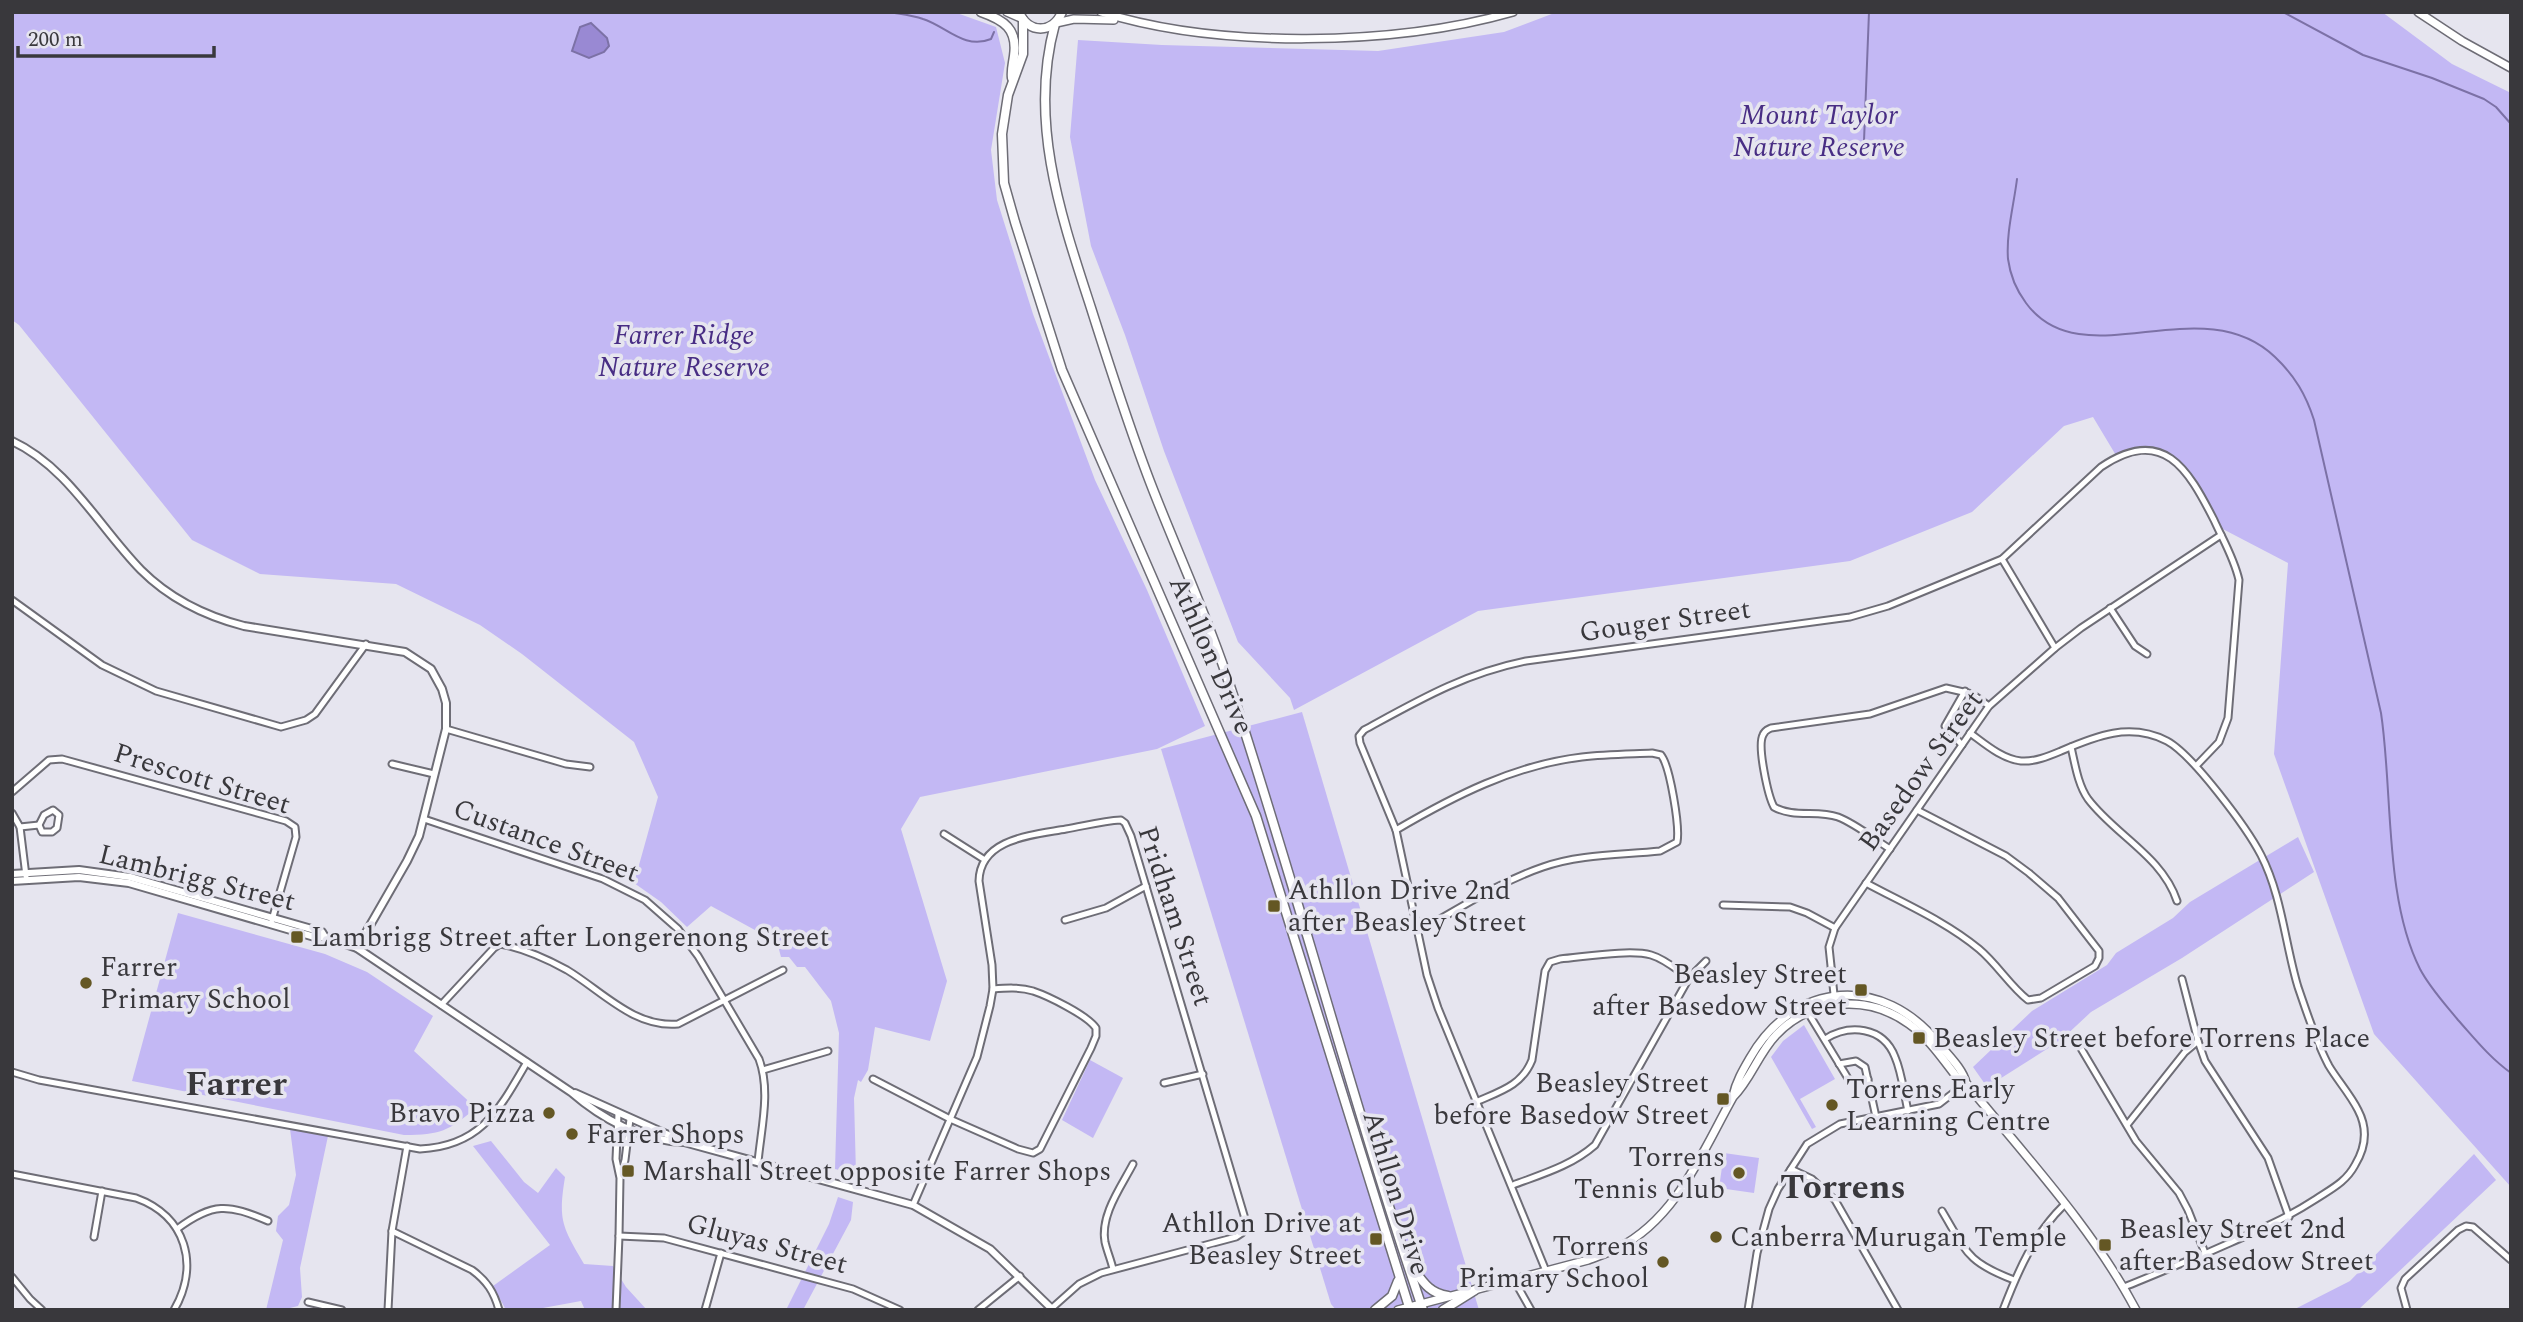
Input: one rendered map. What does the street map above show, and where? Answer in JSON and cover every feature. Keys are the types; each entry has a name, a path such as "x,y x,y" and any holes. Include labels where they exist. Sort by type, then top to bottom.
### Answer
{"main road":[{"path":"981,12 1008,24 1013,32 1013,81"},
{"path":"1007,12 1022,17 1038,29 1074,19 1125,20 1238,35 1310,38 1426,30 1513,12"},
{"name":"Athllon Drive","path":"1062,12 1055,23 1048,53 1045,113 1049,156 1059,206 1136,444 1234,697 1422,1307"},
{"path":"1101,12 1125,20"},
{"path":"2418,12 2462,41 2511,68"},
{"name":"Athllon Drive","path":"1022,17 1023,54 1013,81 1002,127 1004,183 1055,351 1256,816 1409,1308"},
{"path":"1398,1310 1422,1307 1448,1296 1588,1260 1617,1249 1658,1220 1676,1199 1733,1097 1735,1085 1763,1035 1785,1016 1834,1000 1865,996 1892,1004 1908,1013 1928,1031 2064,1205 2124,1287 2136,1310"},
{"path":"1406,1258 1426,1287 1437,1294 1448,1296"},
{"path":"1375,1310 1395,1292 1399,1277"},
{"path":"1443,1310 1475,1290"}],"street":[{"path":"12,441 50,466 143,572 180,601 210,616 244,626 405,652 431,668 446,703 446,729 424,819 407,860 357,948"},
{"name":"Gouger Street","path":"1546,1271 1513,1185 1438,1008 1427,975 1396,830 1360,743 1359,736 1364,730 1467,677 1526,661 1850,617 1888,606 2002,559 2101,467 2136,450 2171,458 2194,481 2235,563 2239,580 2228,718 2219,742 2196,766"},
{"name":"Basedow Street","path":"1834,1000 1830,938 1989,706 2055,648 2110,608 2221,535"},
{"path":"2002,559 2055,648"},
{"path":"12,600 102,665 132,681 170,695 281,727 306,720 315,714 366,644"},
{"path":"2110,608 2135,646 2147,654"},
{"path":"1890,849 1839,817 1818,813 1787,813 1774,807 1761,749 1764,732 1771,728 1870,714 1947,688 1965,691 1989,706"},
{"path":"1962,745 1945,726 1965,691"},
{"path":"446,729 566,764 590,767"},
{"path":"1970,733 1993,749 2019,761 2051,756 2102,734 2120,731 2137,733 2168,741 2196,766 2244,827 2260,853 2276,896 2299,988 2327,1062 2362,1119 2365,1139 2362,1152 2343,1182 2289,1217 2172,1269 2124,1287"},
{"path":"2071,747 2083,790 2164,876 2177,901"},
{"path":"1396,830 1471,788 1534,767 1581,757 1652,753 1661,755 1666,765 1679,833 1672,846 1660,851 1545,866 1489,892 1419,931"},
{"name":"Prescott Street","path":"12,792 49,760 62,759 286,821 295,827 296,837 272,920"},
{"path":"392,764 434,774"},
{"path":"20,827 39,825 48,812 53,810 58,813 58,825 54,831 43,832 39,825"},
{"path":"1866,883 1954,930 1994,963 2028,1000 2041,998 2095,966 2099,951 2058,898 2006,856 1917,810"},
{"path":"12,813 20,827 26,875"},
{"name":"Custance Street","path":"424,819 603,879 633,892 661,912 678,929 698,956 763,1070 764,1101 758,1162"},
{"name":"Pridham Street","path":"985,860 1013,839 1121,820 1128,829 1244,1211 1245,1228 1236,1237 1113,1269 1079,1284 1052,1309"},
{"path":"913,1205 983,1038 993,989 979,881 979,870 985,860 944,834"},
{"name":"Lambrigg Street","path":"12,874 79,870 130,877 272,920 322,932 325,937 357,948 617,1124 667,1142 684,1142 913,1205 990,1249 1052,1309"},
{"name":"Lambrigg Street","path":"12,881 26,875"},
{"path":"1065,920 1106,908 1146,886"},
{"path":"1723,905 1790,907 1835,929"},
{"path":"441,1005 500,944 534,954 566,970 626,1010 657,1025 678,1024 783,970"},
{"path":"1478,1101 1518,1083 1527,1073 1532,1060 1545,971 1550,962 1637,953 1658,958 1689,978"},
{"path":"1513,1185 1567,1165 1595,1145 1689,978 1706,961"},
{"path":"2182,979 2205,1061 2267,1158 2289,1217"},
{"path":"873,1079 950,1119 1033,1153 1045,1142 1096,1036 1096,1028 1091,1021 1033,991 1016,988 993,989"},
{"path":"1805,1009 1849,1080 1860,1082 1868,1079"},
{"path":"1825,1039 1842,1030 1857,1029 1871,1032 1884,1040 1896,1059 1908,1111"},
{"path":"2076,1040 2136,1141 2179,1193 2205,1254"},
{"path":"2127,1125 2185,1052 2198,1041"},
{"path":"763,1070 828,1051"},
{"path":"12,1072 39,1080 407,1146 433,1148 472,1134 499,1109 527,1062"},
{"path":"1839,1064 1858,1062 1866,1070 1876,1117"},
{"path":"1164,1083 1203,1074"},
{"path":"1748,1310 1757,1253 1769,1209 1777,1189 1807,1144 1840,1125 1939,1104 1966,1083"},
{"name":"Lambrigg Street","path":"571,1092 618,1114 669,1133 684,1142"},
{"path":"616,1310 620,1178 616,1159 618,1114"},
{"path":"620,1178 630,1119"},
{"path":"388,1310 392,1231 407,1146"},
{"path":"1113,1269 1105,1242 1105,1224 1133,1164"},
{"path":"1791,1168 1812,1179 1835,1200 1898,1310"},
{"path":"12,1174 145,1201 163,1214 177,1229 188,1263 184,1290 174,1310"},
{"path":"94,1237 102,1191"},
{"path":"2003,1310 2014,1280 2047,1222 2064,1205"},
{"path":"177,1229 195,1216 216,1209 235,1209 268,1221"},
{"path":"1942,1211 1974,1261 2014,1280"},
{"path":"2407,1310 2401,1287 2405,1279 2458,1230 2466,1226 2473,1227 2511,1260"},
{"path":"392,1231 472,1270 493,1290 499,1310"},
{"name":"Gluyas Street","path":"619,1236 664,1238 721,1253 853,1289 900,1310"},
{"path":"705,1310 721,1253"},
{"path":"978,1310 1020,1276"},
{"path":"12,1277 15,1287 42,1310"},
{"path":"1514,1280 1531,1310"},
{"path":"308,1303 342,1310"}],"green space":[{"name":"Farrer Ridge Nature Reserve","path":"12,12 954,12 996,27 1005,63 991,150 997,200 1033,314 1095,480 1147,590 1205,726 1157,749 920,797 901,829 947,981 930,1041 875,1027 868,1070 861,1082 858,1080 854,1098 856,1174 835,1169 839,1033 831,1001 805,967 797,967 789,957 781,957 777,942 711,906 687,927 661,902 634,883 658,797 634,742 522,654 480,625 396,584 260,574 192,540 19,325 12,320"},
{"name":"Mount Taylor Nature Reserve","path":"1557,12 2382,12 2452,64 2511,93 2511,1187 2374,1034 2274,754 2288,563 2217,526 2194,481 2171,458 2136,450 2117,457 2093,417 2064,426 1972,512 1850,561 1478,611 1294,710 1290,698 1238,642 1164,451 1125,335 1091,246 1070,137 1078,40 1378,51 1504,32"},
{"path":"1302,712 1479,1310 1336,1310 1331,1304 1161,749"},
{"path":"2298,837 2314,872 2182,958 2091,1012 2061,1040 1987,1087 1973,1067 2032,1011 2107,965 2116,953 2173,918 2190,902"},
{"path":"178,913 325,954 367,972 433,1016 414,1051 476,1108 458,1122 436,1133 404,1135 132,1081"},
{"path":"1804,1025 1835,1079 1800,1099 1816,1127 1812,1129 1771,1057 1783,1041"},
{"path":"1090,1060 1123,1078 1093,1138 1062,1120"},
{"path":"290,1129 328,1136 300,1268 302,1297 298,1306 266,1310 283,1240 276,1231 278,1216 289,1205 296,1175"},
{"path":"491,1141 524,1182 538,1193 556,1168 565,1177 562,1214 566,1231 584,1264 613,1266 626,1287 647,1310 585,1310 581,1301 532,1310 506,1310 493,1286 550,1245 473,1146"},
{"name":"Torrens Tennis Club","path":"1724,1153 1759,1158 1754,1193 1719,1188"},
{"path":"2474,1154 2496,1180 2358,1310 2293,1310 2350,1281"},
{"path":"838,1197 853,1202 851,1220 803,1310 786,1310 829,1224"}],"shaded area":[{"path":"591,23 607,38 609,46 604,52 589,58 572,51 580,27"}],"waterway":[{"path":"889,12 923,19 972,42 991,39 994,32"},
{"path":"1864,141 1869,12"},
{"path":"2283,12 2363,55 2484,99 2496,107 2511,124"},
{"path":"2017,179 2008,239 2009,265 2014,282 2026,303 2050,325 2078,334 2110,335 2213,329 2245,337 2275,357 2303,394 2314,420 2381,713 2395,878 2408,941 2420,969 2438,996 2483,1048 2511,1073"}],"place":[{"name":"Athllon Drive 2nd after Beasley Street","path":"1274,906"},
{"name":"Lambrigg Street after Longerenong Street","path":"297,937"},
{"name":"Farrer Primary School","path":"86,983"},
{"name":"Beasley Street after Basedow Street","path":"1861,990"},
{"name":"Beasley Street before Torrens Place","path":"1919,1038"},
{"name":"Beasley Street before Basedow Street","path":"1723,1099"},
{"name":"Torrens Early Learning Centre","path":"1832,1105"},
{"name":"Bravo Pizza","path":"549,1113"},
{"name":"Farrer Shops","path":"572,1134"},
{"name":"Marshall Street opposite Farrer Shops","path":"628,1171"},
{"name":"Torrens Tennis Club","path":"1739,1173"},
{"name":"Canberra Murugan Temple","path":"1716,1237"},
{"name":"Athllon Drive at Beasley Street","path":"1376,1239"},
{"name":"Beasley Street 2nd after Basedow Street","path":"2105,1245"},
{"name":"Torrens Primary School","path":"1663,1262"}],"district":[{"name":"Farrer","path":"236,1084"},
{"name":"Torrens","path":"1843,1187"}]}
